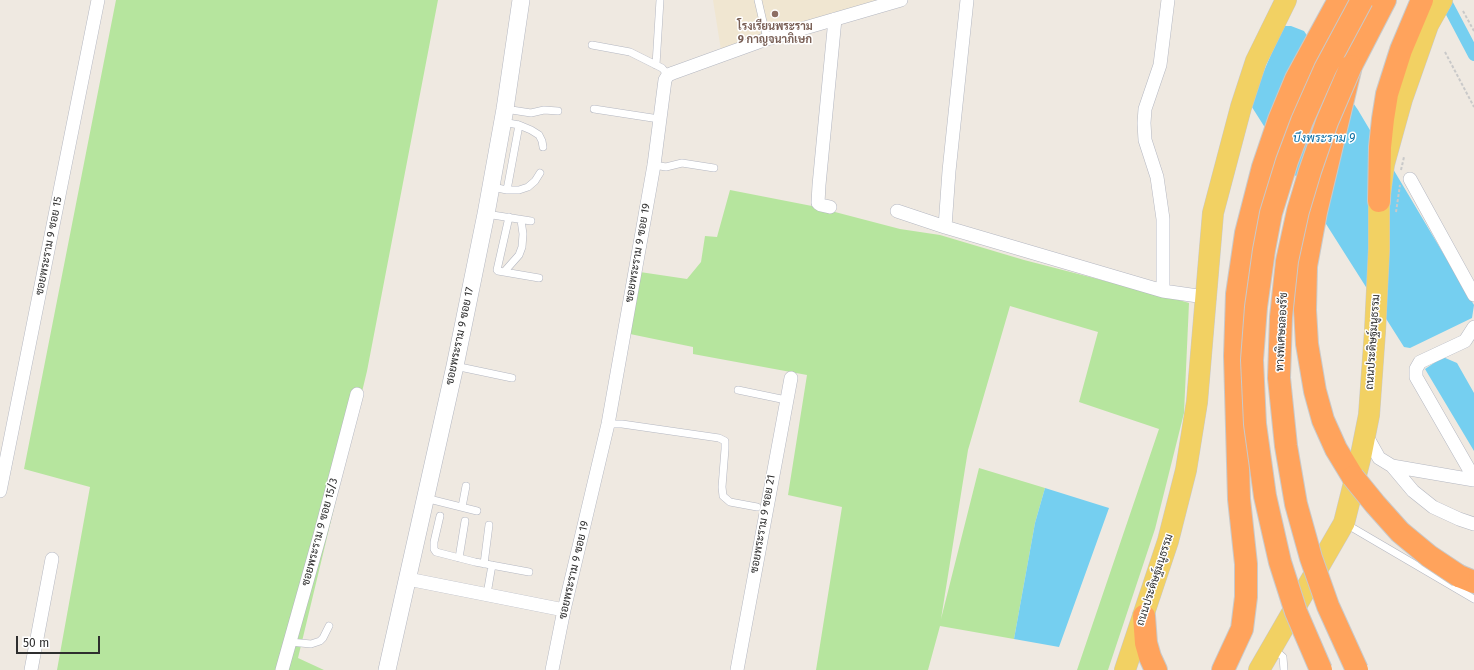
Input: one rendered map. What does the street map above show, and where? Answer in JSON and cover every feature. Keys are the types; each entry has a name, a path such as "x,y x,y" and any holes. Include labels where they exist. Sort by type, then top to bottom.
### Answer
{"highway":[{"path":"1223,670 1242,629 1246,597 1246,564 1239,499 1235,356 1237,294 1246,233 1263,167 1279,120 1296,79 1339,0"},
{"path":"1322,670 1296,612 1280,562 1264,496 1255,424 1252,360 1256,307 1271,213 1302,121 1325,69 1362,0"},
{"name":"ทางพิเศษฉลองรัช","path":"1357,670 1328,606 1311,558 1300,518 1286,446 1280,378 1281,317 1287,261 1298,211 1310,171 1327,122 1351,66 1385,0"},
{"path":"1379,201 1380,147 1387,94 1400,50 1422,0"},
{"path":"1351,66 1316,212 1306,266 1305,310 1307,344 1315,391 1323,420 1336,449 1353,476 1375,504 1400,532 1429,556 1459,576 1474,582"},
{"path":"1144,616 1146,642 1150,657 1156,670"}],"main road":[{"name":"ถนนประดิษฐ์มนูธรรม","path":"1125,670 1168,541 1186,470 1197,402 1213,213 1241,108 1256,61 1286,0"},
{"name":"ถนนประดิษฐ์มนูธรรม","path":"1259,670 1344,523 1369,415 1375,331 1379,201 1384,164 1402,99 1428,25 1442,0"}],"street":[{"name":"ซอยพระราม 9 ซอย 15","path":"0,491 98,0"},
{"name":"ซอยพระราม 9 ซอย 17","path":"387,670 455,366 486,214 499,188 509,119 521,0"},
{"path":"668,75 767,39 901,0"},
{"path":"945,227 949,171 967,0"},
{"path":"1163,291 1163,219 1157,177 1145,140 1144,123 1145,109 1160,65 1168,0"},
{"path":"830,207 818,203 818,197 835,19"},
{"name":"ซอยพระราม 9 ซอย 19","path":"552,670 564,610 608,424 654,165 664,82 668,75"},
{"path":"1410,179 1474,295"},
{"path":"897,211 945,227 1163,291 1205,297"},
{"path":"1474,327 1465,341 1420,362 1416,369 1416,377 1474,479"},
{"name":"ซอยพระราม 9 ซอย 21","path":"737,670 790,378"},
{"name":"ซอยพระราม 9 ซอย 15/3","path":"282,670 320,536 357,394"},
{"path":"1365,433 1379,458 1392,466 1413,491 1433,507 1474,524"},
{"path":"1392,466 1474,479"},
{"path":"31,670 52,559"},
{"path":"408,579 564,610"}],"lane":[{"path":"656,65 660,0"},
{"path":"758,0 767,39"},
{"path":"592,45 630,52 662,68 668,75"},
{"path":"594,109 660,119"},
{"path":"509,119 544,110 558,111"},
{"path":"509,119 539,135 543,147"},
{"path":"654,165 666,167 682,163 714,168"},
{"path":"499,188 519,190 528,187 535,181 540,173"},
{"path":"486,214 531,221"},
{"path":"509,218 497,270 539,278"},
{"path":"504,272 519,255 522,247 523,234 521,220"},
{"path":"455,366 512,378"},
{"path":"738,390 786,400"},
{"path":"608,424 622,424 719,438 725,441 722,496 730,502 757,507"},
{"path":"462,507 466,486"},
{"path":"425,498 477,511"},
{"path":"440,516 434,542 434,549 442,554 484,564 529,572"},
{"path":"459,558 465,521"},
{"path":"1344,523 1474,599"},
{"path":"484,564 489,525"},
{"path":"487,594 492,565"},
{"path":"290,642 311,644 320,641 324,638 329,626"},
{"path":"1272,647 1283,656 1284,670"}],"path":[{"path":"1463,11 1474,31"},
{"path":"1445,52 1474,107"}],"shaded area":[{"name":"โรงเรียนพระราม 9 กาญจนาภิเษก","path":"713,0 885,0 721,50"}],"green space":[{"path":"116,0 438,0 367,371 298,658 324,670 57,670 90,487 24,469"},
{"path":"730,190 812,206 900,229 940,235 1024,260 1189,303 1184,413 1155,529 1108,670 1077,670 1159,429 1079,402 1098,332 1010,306 968,450 941,619 979,468 1045,488 1035,523 1014,639 940,626 928,670 816,670 842,507 788,495 807,375 693,354 693,347 630,334 640,272 687,279 701,262 705,236 717,237"}],"water":[{"name":"บึงพระราม 9","path":"1283,26 1291,26 1304,31 1358,110 1474,305 1472,318 1410,348 1404,347 1250,104"},
{"path":"1443,357 1457,363 1474,393 1474,451 1425,369"},
{"path":"1045,488 1109,508 1059,647 1014,639 1035,523"}],"waterway":[{"path":"1445,0 1474,55"}],"place":[{"name":"โรงเรียนพระราม 9 กาญจนาภิเษก","path":"775,14"}]}
